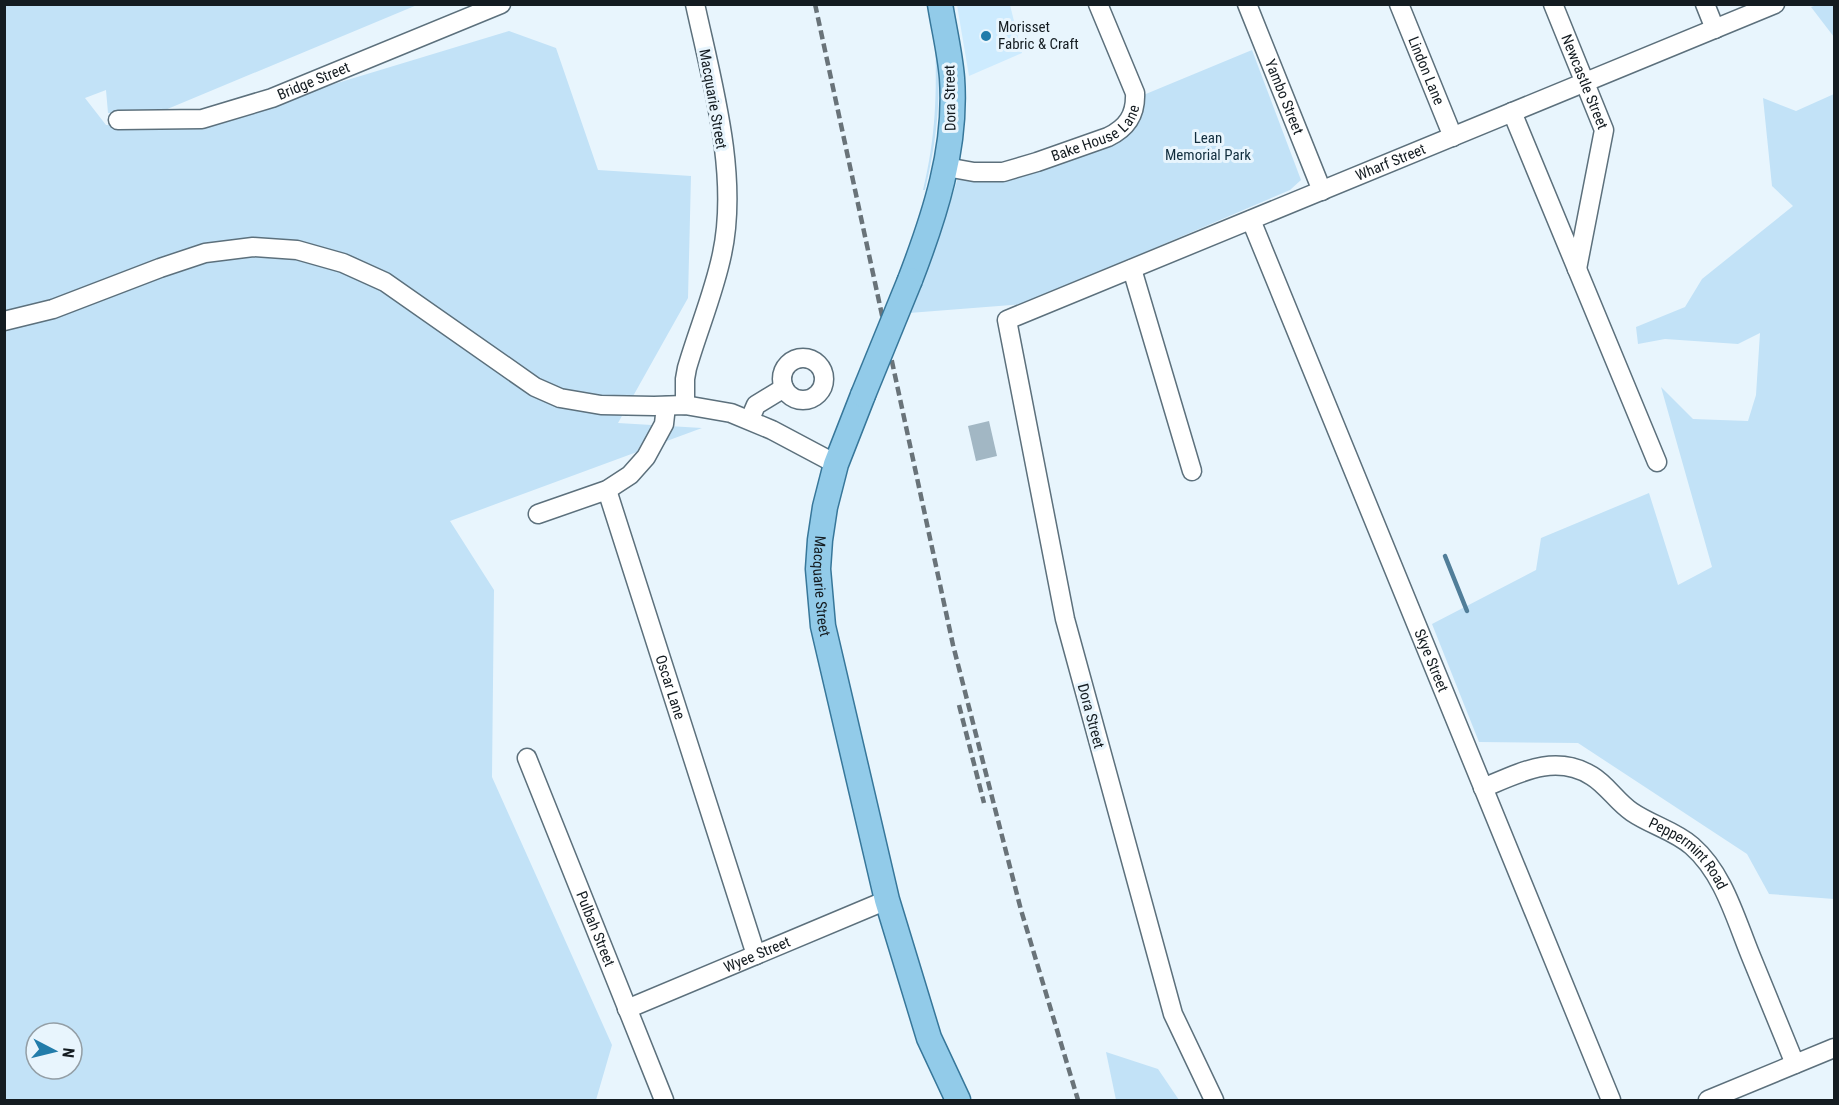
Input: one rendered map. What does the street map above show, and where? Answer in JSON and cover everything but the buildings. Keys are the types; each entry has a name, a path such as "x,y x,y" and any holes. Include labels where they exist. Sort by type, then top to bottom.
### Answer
{"main road":[{"name":"Dora Street","path":"910,280 930,224 946,167 952,132 952,76 938,4"},
{"name":"Macquarie Street","path":"910,280 836,464 825,507 820,540 820,597 829,654 887,900 929,1038 958,1101"},
{"name":"Macquarie Street","path":"887,900 946,1048 974,1101"}],"street":[{"name":"Bridge Street","path":"118,120 202,119 272,98 501,4"},
{"name":"Macquarie Street","path":"685,405 687,368 718,272 726,225 726,179 722,142 695,4"},
{"name":"Bake House Lane","path":"946,167 990,173 1019,168 1108,137 1119,132 1128,123 1136,104 1135,93 1098,4"},
{"name":"Yambo Street","path":"1247,4 1322,191"},
{"name":"Lindon Lane","path":"1399,4 1453,137"},
{"name":"Newcastle Street","path":"1553,4 1604,130 1577,268"},
{"path":"1705,4 1715,29"},
{"name":"Wharf Street","path":"1007,320 1775,4"},
{"path":"1512,112 1657,462"},
{"name":"Skye Street","path":"1251,220 1611,1101"},
{"path":"4,321 53,309 205,253 253,247 297,250 343,263 385,282 535,387 560,398 601,405 685,405 721,410 750,419 836,464"},
{"path":"1132,269 1192,471"},
{"name":"Dora Street","path":"1007,320 1068,631 1173,1014 1214,1101"},
{"path":"750,419 756,405 784,388"},
{"path":"538,514 607,490 630,475 646,457 664,424 666,406"},
{"name":"Oscar Lane","path":"607,490 756,955"},
{"name":"Pulbah Street","path":"526,758 664,1101"},
{"name":"Peppermint Road","path":"1484,788 1532,768 1554,764 1574,767 1592,776 1640,818 1691,845 1705,860 1723,887 1795,1064"},
{"name":"Wyee Street","path":"627,1009 887,900"},
{"path":"1708,1101 1834,1048"}],"shaded area":[{"path":"957,5 1010,5 1022,53 969,76"}],"green space":[{"path":"5,5 417,5 165,110 108,113 106,90 85,98 106,125 195,126 509,31 556,48 598,170 691,176 688,298 618,423 702,428 450,521 494,590 492,777 612,1045 596,1100 5,1100"},
{"path":"1834,5 1834,37 1811,7"},
{"path":"935,38 938,115 929,171 925,190 923,190 931,151 935,114"},
{"name":"Lean Memorial Park","path":"1252,50 1301,180 1290,190 1024,304 909,313 936,246 958,178 1125,136 1142,116 1141,96"},
{"path":"1834,94 1834,899 1769,894 1747,854 1578,743 1479,742 1432,624 1536,570 1541,538 1649,493 1678,585 1712,567 1661,387 1693,419 1748,421 1756,395 1760,333 1738,344 1665,339 1638,344 1636,327 1685,307 1702,279 1793,206 1772,186 1763,98 1796,111"},
{"path":"1106,1052 1158,1069 1179,1100 1116,1100"}],"waterway":[{"path":"1445,556 1467,611"}],"railway":[{"path":"815,4 953,645 1021,910 1078,1100"},
{"path":"959,705 984,803"}],"place":[{"name":"Morisset Fabric & Craft","path":"986,36"}]}
